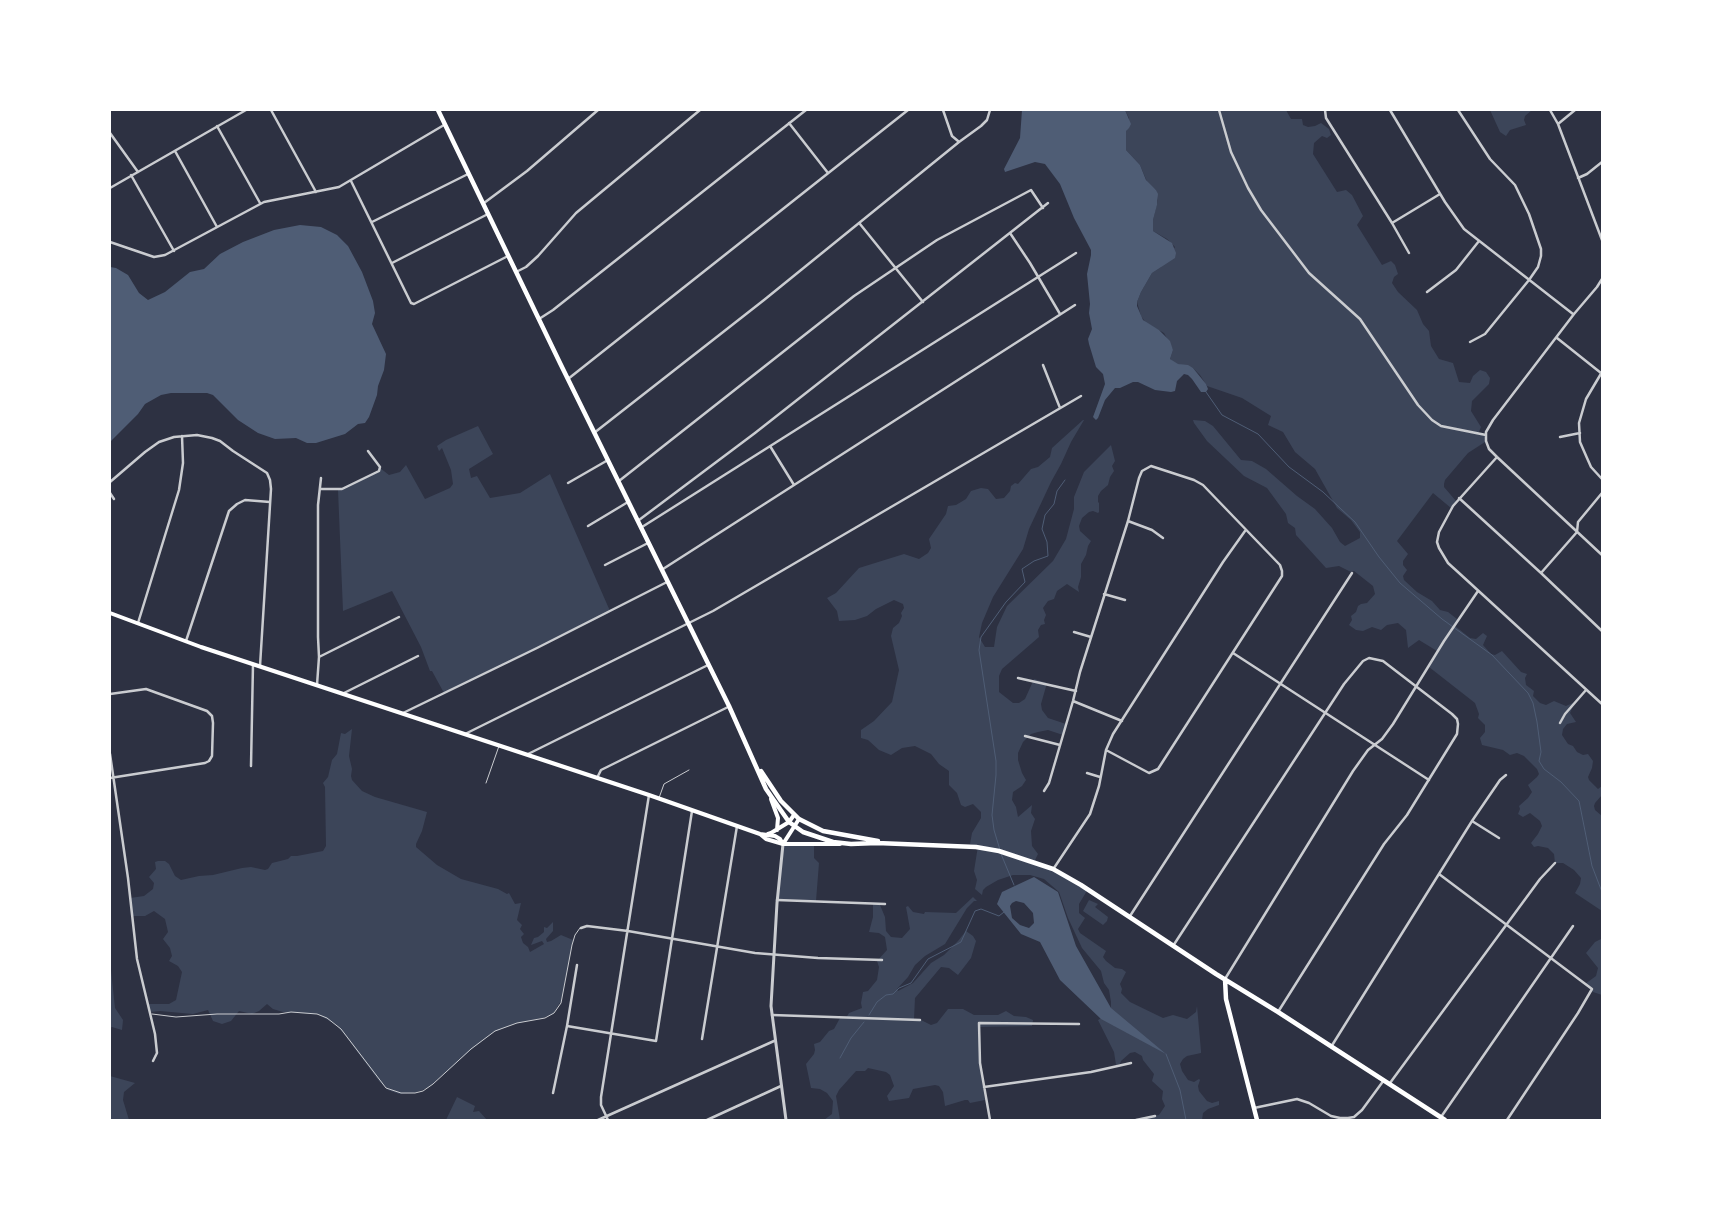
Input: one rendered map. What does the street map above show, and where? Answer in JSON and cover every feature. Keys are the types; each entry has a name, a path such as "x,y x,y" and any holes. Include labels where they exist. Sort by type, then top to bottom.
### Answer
{"main road":[{"path":"438,110 756,763 778,818 777,830"},
{"path":"110,613 253,664 659,798 737,825 760,834 766,839 783,844 892,843 959,845 999,850 1053,869 1081,885 1129,918 1443,1119"},
{"path":"756,763 781,800 799,819 823,831 892,843"},
{"path":"770,797 794,826 825,840 847,844"},
{"path":"760,834 771,833 777,830 789,822 794,815"},
{"path":"783,844 799,819"},
{"path":"766,834 780,839 783,844"},
{"path":"1225,979 1226,999 1257,1120"}],"street":[{"path":"110,188 246,110"},
{"path":"271,110 316,192"},
{"path":"483,204 526,171 598,110"},
{"path":"516,272 526,267 538,256 576,213 700,110"},
{"path":"539,319 560,305 806,110"},
{"path":"568,379 908,110"},
{"path":"943,110 952,136 959,142"},
{"path":"594,433 860,224 987,120 990,110"},
{"path":"1219,110 1231,152 1248,188 1261,210 1309,273 1360,319 1418,405 1432,420 1441,426 1486,435"},
{"path":"1324,110 1326,118 1392,223 1408,253"},
{"path":"1390,110 1440,194 1464,229 1574,314"},
{"path":"1458,110 1490,159 1515,185 1530,214 1541,250 1538,267 1529,280 1485,334 1470,342"},
{"path":"1550,110 1558,124 1600,230 1602,240"},
{"path":"1558,124 1575,110"},
{"path":"789,123 828,173"},
{"path":"110,242 154,257 165,255 272,199 339,187 444,125"},
{"path":"218,126 260,204"},
{"path":"110,133 138,172"},
{"path":"174,151 217,227"},
{"path":"1578,178 1587,174 1602,162"},
{"path":"372,222 468,174"},
{"path":"131,175 174,251"},
{"path":"350,181 409,300 414,304 508,256"},
{"path":"618,482 854,296 937,240 1031,190 1043,208"},
{"path":"1392,223 1440,194"},
{"path":"638,521 755,433 1048,204"},
{"path":"392,263 488,214"},
{"path":"860,224 923,302"},
{"path":"1010,233 1060,314"},
{"path":"1427,292 1456,270 1479,241"},
{"path":"641,528 1076,253"},
{"path":"1602,279 1493,420 1486,432 1486,441 1489,449 1602,555"},
{"path":"661,570 1075,305"},
{"path":"1557,338 1602,372 1586,399 1579,423 1580,442 1586,458 1602,479"},
{"path":"1043,366 1060,408"},
{"path":"464,734 688,624 1081,396"},
{"path":"1560,437 1580,433"},
{"path":"110,482 151,447 164,440 182,436 205,436 220,441 251,464 265,471 270,480 270,502 260,666"},
{"path":"138,623 179,490 183,463 182,436"},
{"path":"770,446 794,485"},
{"path":"320,489 342,489 379,471 380,467 368,451"},
{"path":"1497,457 1459,498 1445,518 1439,532 1437,542 1439,548 1448,562 1478,591 1602,704"},
{"path":"568,483 608,460"},
{"path":"1044,791 1060,745 1104,594 1128,521 1139,478 1142,471 1152,466 1194,480 1203,485 1245,531 1280,565 1282,576 1158,768 1149,773 1106,750"},
{"path":"317,685 319,656 318,505 321,478"},
{"path":"1542,573 1577,532 1578,522 1602,493"},
{"path":"110,494 114,499"},
{"path":"1459,498 1602,630"},
{"path":"186,641 229,511 245,500 270,502"},
{"path":"588,526 628,502"},
{"path":"1128,521 1152,530 1162,538"},
{"path":"1053,869 1090,814 1106,750 1122,721 1223,562 1245,531"},
{"path":"605,566 648,542"},
{"path":"1129,918 1352,573"},
{"path":"402,714 595,620 667,582"},
{"path":"1225,979 1353,771 1368,750 1382,739 1393,724 1458,619 1478,591"},
{"path":"1104,594 1125,600"},
{"path":"319,656 399,617"},
{"path":"1074,632 1091,637"},
{"path":"1233,653 1429,780"},
{"path":"343,694 418,656"},
{"path":"1173,946 1344,684 1363,661 1369,658 1383,661 1452,714 1458,724 1457,734 1407,815 1384,844 1278,1012"},
{"path":"251,766 253,664"},
{"path":"527,755 708,665"},
{"path":"1018,678 1076,690"},
{"path":"110,694 146,689 207,710 212,716 213,721 212,756 209,762 112,777"},
{"path":"1560,723 1565,714 1586,690"},
{"path":"1073,701 1122,721"},
{"path":"597,778 601,770 729,706"},
{"path":"1025,736 1060,745"},
{"path":"110,754 128,878 137,959 156,1034 157,1053 153,1061"},
{"path":"1087,774 1100,777"},
{"path":"1331,1047 1472,821 1500,780 1506,775"},
{"path":"608,1120 601,1105 601,1097 649,795"},
{"path":"567,1026 656,1041 693,810"},
{"path":"1472,821 1499,838"},
{"path":"702,1039 737,825"},
{"path":"783,844 773,954 772,1015 786,1120"},
{"path":"1389,1084 1540,879 1555,863"},
{"path":"1439,874 1592,989 1507,1120"},
{"path":"778,900 885,904"},
{"path":"581,928 587,926 628,931 755,953 818,958 882,960"},
{"path":"1443,1119 1573,926"},
{"path":"553,1093 577,965"},
{"path":"772,1015 920,1020"},
{"path":"990,1120 980,1063 979,1023 1079,1024"},
{"path":"598,1120 774,1041"},
{"path":"984,1087 1090,1072 1131,1063"},
{"path":"1254,1108 1297,1099 1309,1103 1331,1116 1340,1118 1354,1117 1362,1110 1384,1080"},
{"path":"707,1120 781,1086"},
{"path":"1136,1120 1155,1116"}],"lane":[{"path":"486,783 499,746"},
{"path":"659,798 664,784 689,770"},
{"path":"150,1014 176,1017 216,1014 262,1015 291,1012 317,1014 333,1022 341,1029 386,1088 401,1094 415,1093 423,1091 433,1084 495,1031 517,1023 545,1018 554,1013 561,1004 572,945 575,936 581,928"}],"shaded area":[{"path":"1022,110 1125,110 1131,124 1126,131 1126,150 1140,165 1146,180 1158,194 1153,231 1172,243 1176,253 1175,258 1152,273 1141,292 1137,306 1143,320 1159,330 1170,341 1173,350 1170,359 1178,364 1188,365 1193,368 1206,384 1208,389 1206,392 1201,392 1192,379 1184,374 1177,381 1175,391 1171,392 1155,390 1138,382 1133,382 1120,388 1115,388 1105,400 1098,418 1096,420 1093,417 1105,384 1103,374 1096,367 1088,339 1092,329 1089,313 1087,274 1091,250 1074,218 1060,184 1045,164 1035,162 1005,172 1004,169 1020,138"},
{"path":"1125,110 1286,110 1291,119 1302,119 1303,125 1308,127 1321,123 1329,129 1331,135 1327,138 1322,136 1314,143 1313,154 1337,192 1346,190 1352,195 1363,216 1357,225 1382,265 1391,261 1395,265 1398,274 1394,277 1392,283 1398,292 1417,310 1423,324 1429,331 1431,346 1439,359 1453,363 1459,382 1470,383 1473,376 1480,370 1486,372 1490,378 1489,384 1472,401 1471,411 1481,427 1478,434 1485,435 1485,442 1468,453 1445,480 1444,487 1456,501 1451,508 1433,493 1397,541 1408,554 1403,561 1403,565 1407,570 1403,576 1404,580 1417,592 1432,601 1440,610 1448,612 1457,619 1455,626 1470,638 1476,639 1483,633 1487,636 1483,645 1491,654 1495,655 1502,651 1521,672 1527,674 1525,678 1526,685 1534,691 1533,696 1540,703 1546,705 1554,701 1566,706 1575,702 1570,713 1576,722 1567,724 1563,729 1562,735 1577,752 1583,755 1588,754 1593,761 1588,777 1589,780 1598,789 1602,786 1602,795 1594,806 1595,810 1602,816 1602,911 1575,893 1581,878 1574,870 1563,863 1555,863 1554,854 1548,848 1534,847 1531,843 1542,826 1540,821 1530,813 1523,817 1518,814 1519,806 1532,792 1528,785 1539,774 1537,769 1524,756 1517,753 1510,755 1503,750 1482,745 1480,738 1485,732 1485,725 1478,718 1479,714 1475,703 1429,667 1437,651 1419,640 1408,648 1406,630 1398,623 1387,625 1381,630 1372,627 1363,631 1356,630 1349,625 1352,620 1351,616 1356,612 1358,606 1367,603 1375,594 1373,586 1354,571 1351,572 1339,566 1326,568 1296,535 1295,528 1288,523 1286,514 1267,488 1244,476 1207,441 1194,423 1193,420 1205,421 1213,426 1241,460 1252,461 1266,469 1315,509 1345,546 1360,538 1360,532 1351,520 1337,508 1315,469 1295,452 1283,432 1268,425 1271,416 1242,398 1207,386 1193,368 1173,363 1170,359 1173,350 1164,333 1146,323 1141,316 1137,302 1141,292 1152,273 1161,267 1175,247 1167,239 1153,231 1153,220 1158,200 1156,190 1148,184 1140,165 1126,150 1126,131 1129,118"},
{"path":"1490,110 1532,110 1525,116 1526,125 1510,130 1506,136 1500,132"},
{"path":"300,225 321,227 337,235 348,246 362,272 373,301 375,313 372,324 386,354 377,395 365,423 358,424 345,434 316,443 307,443 296,438 275,439 258,433 238,420 213,395 207,393 171,393 161,395 145,404 138,414 110,442 110,267 116,268 128,275 139,293 148,300 165,292 190,272 204,269 220,254 243,242 274,230"},
{"path":"1083,420 1029,529 1023,549 993,597 982,623 979,637 985,647 994,647 997,627 1007,606 1053,561 1066,539 1074,509 1074,497 1084,472 1111,445 1115,461 1112,466 1114,471 1108,485 1098,496 1099,512 1089,512 1082,518 1079,526 1080,531 1091,541 1081,564 1079,592 1067,584 1057,591 1054,599 1048,601 1043,608 1046,615 1045,624 1041,625 1038,630 1039,637 1002,669 999,676 999,692 1013,703 1019,703 1025,699 1034,679 1047,683 1041,704 1042,710 1048,718 1066,724 1063,735 1048,730 1031,734 1023,742 1018,753 1018,760 1026,780 1022,786 1013,792 1012,800 1018,817 1032,805 1031,813 1035,819 1031,831 1032,846 1038,854 1035,860 1088,889 1079,904 1079,913 1085,918 1078,929 1080,933 1106,951 1103,957 1106,961 1115,968 1126,972 1120,984 1121,993 1130,1002 1163,1018 1173,1015 1187,1019 1196,1012 1197,1006 1201,1053 1187,1056 1180,1064 1188,1080 1194,1082 1200,1080 1199,1091 1207,1101 1212,1103 1219,1101 1219,1105 1203,1113 1202,1120 1129,1120 1159,1115 1165,1106 1162,1099 1163,1091 1152,1081 1154,1074 1142,1056 1135,1052 1130,1053 1120,1064 1116,1065 1114,1052 1098,1020 1111,1013 1109,990 1104,983 1101,971 1082,948 1068,918 1059,892 1044,879 1030,875 1013,875 998,880 986,887 982,895 975,889 977,880 974,871 978,846 970,844 972,833 981,818 981,812 973,804 965,807 961,805 957,793 949,785 949,771 939,764 931,754 915,746 902,748 891,755 879,750 868,740 861,738 861,730 874,721 892,702 899,670 891,636 893,628 899,623 902,616 903,604 894,600 867,616 855,620 839,621 837,611 827,598 836,593 859,568 904,554 919,559 928,553 931,548 929,539 946,514 948,506 956,505 966,499 971,491 981,488 988,489 996,499 1004,498 1010,491 1011,486 1015,483 1018,484 1031,469 1038,467 1050,457 1052,448"},
{"path":"478,426 493,454 469,469 471,478 477,476 490,498 520,493 550,474 610,611 444,693 432,671 430,671 421,647 392,591 343,611 338,490 376,472 380,468 389,475 400,472 406,465 425,499 450,488 453,484 451,470 442,448 439,451 437,446"},
{"path":"352,729 349,756 352,780 362,791 375,797 427,812 416,847 437,865 461,879 498,889 507,894 509,893 515,904 521,903 517,920 522,925 520,929 524,934 521,937 523,943 530,952 544,944 542,941 531,945 534,938 544,932 544,927 547,928 553,922 553,931 546,939 547,942 561,935 573,940 561,1001 553,1014 517,1023 494,1032 428,1088 414,1093 399,1094 388,1090 335,1024 317,1014 283,1012 273,1009 267,1004 252,1014 239,1011 231,1021 222,1024 213,1021 208,1010 193,1014 150,1012 148,1004 169,1004 176,1000 182,972 178,966 169,961 172,956 170,948 163,939 168,932 165,919 154,911 145,916 132,916 130,898 144,896 153,889 154,883 149,877 156,869 155,862 165,861 169,864 175,876 181,880 242,868 251,867 265,870 272,863 288,859 291,856 323,851 326,846 325,787 323,783 328,777 332,760 337,754 341,733 345,734"},
{"path":"784,841 814,845 814,858 819,863 816,901 778,901"},
{"path":"1034,877 1058,892 1076,946 1111,1008 1166,1054 1101,1019 1060,980 1040,942 1021,934 997,904 1002,892","holes":["1016,901 1024,903 1033,913 1034,923 1029,928 1020,925 1012,918 1010,906 1012,903"]},
{"path":"973,897 977,901 974,901 967,908 945,944 925,956 915,965 908,977 897,989 898,991 913,983 931,963 944,955 966,931 973,936 976,941 971,958 958,975 949,968 941,967 915,998 914,1019 931,1025 937,1023 948,1009 963,1009 974,1015 998,1015 1006,1011 1014,1016 1033,1020 1032,1026 980,1027 979,1062 985,1100 970,1103 968,1100 965,1100 945,1106 943,1092 939,1086 935,1085 913,1089 909,1098 889,1101 887,1096 894,1086 890,1075 886,1072 868,1068 865,1071 856,1071 839,1090 836,1096 840,1120 824,1120 832,1114 833,1101 827,1093 820,1089 811,1088 806,1064 814,1054 814,1044 820,1042 829,1031 834,1029 840,1018 846,1018 849,1013 862,1008 863,992 868,991 877,980 879,967 877,961 887,950 885,937 879,933 869,932 873,917 873,904 880,905 885,917 886,931 891,937 902,938 910,929 906,907 908,906 913,912 924,914 925,912 956,913"},
{"path":"1089,900 1098,904 1095,907 1108,917 1103,925 1083,911"},
{"path":"1602,936 1602,995 1593,992 1585,984 1596,976 1598,968 1586,953"},
{"path":"110,961 115,1008 123,1020 122,1030 110,1028"},
{"path":"110,1076 135,1083 124,1092 123,1100 129,1120 110,1120"},
{"path":"457,1097 475,1106 473,1112 479,1111 487,1120 446,1120"}],"waterway":[{"path":"1206,392 1222,415 1258,434 1289,467 1323,492 1355,522 1400,583 1442,619 1492,655 1528,693 1533,703 1537,722 1541,752 1539,761 1544,769 1561,782 1579,801 1592,866 1602,892"},
{"path":"1000,850 992,815 996,761 979,650 981,637 1006,602 1025,582 1022,569 1034,561 1048,556 1047,542 1042,529 1045,515 1054,504 1057,491 1065,480"},
{"path":"1001,854 1014,885"},
{"path":"869,1015 877,1002 886,995 893,994 899,988 911,983 928,959 961,942 975,911 981,909 999,916 1004,912"},
{"path":"840,1058 851,1038 864,1022"},
{"path":"1166,1054 1180,1090 1186,1120"}]}
